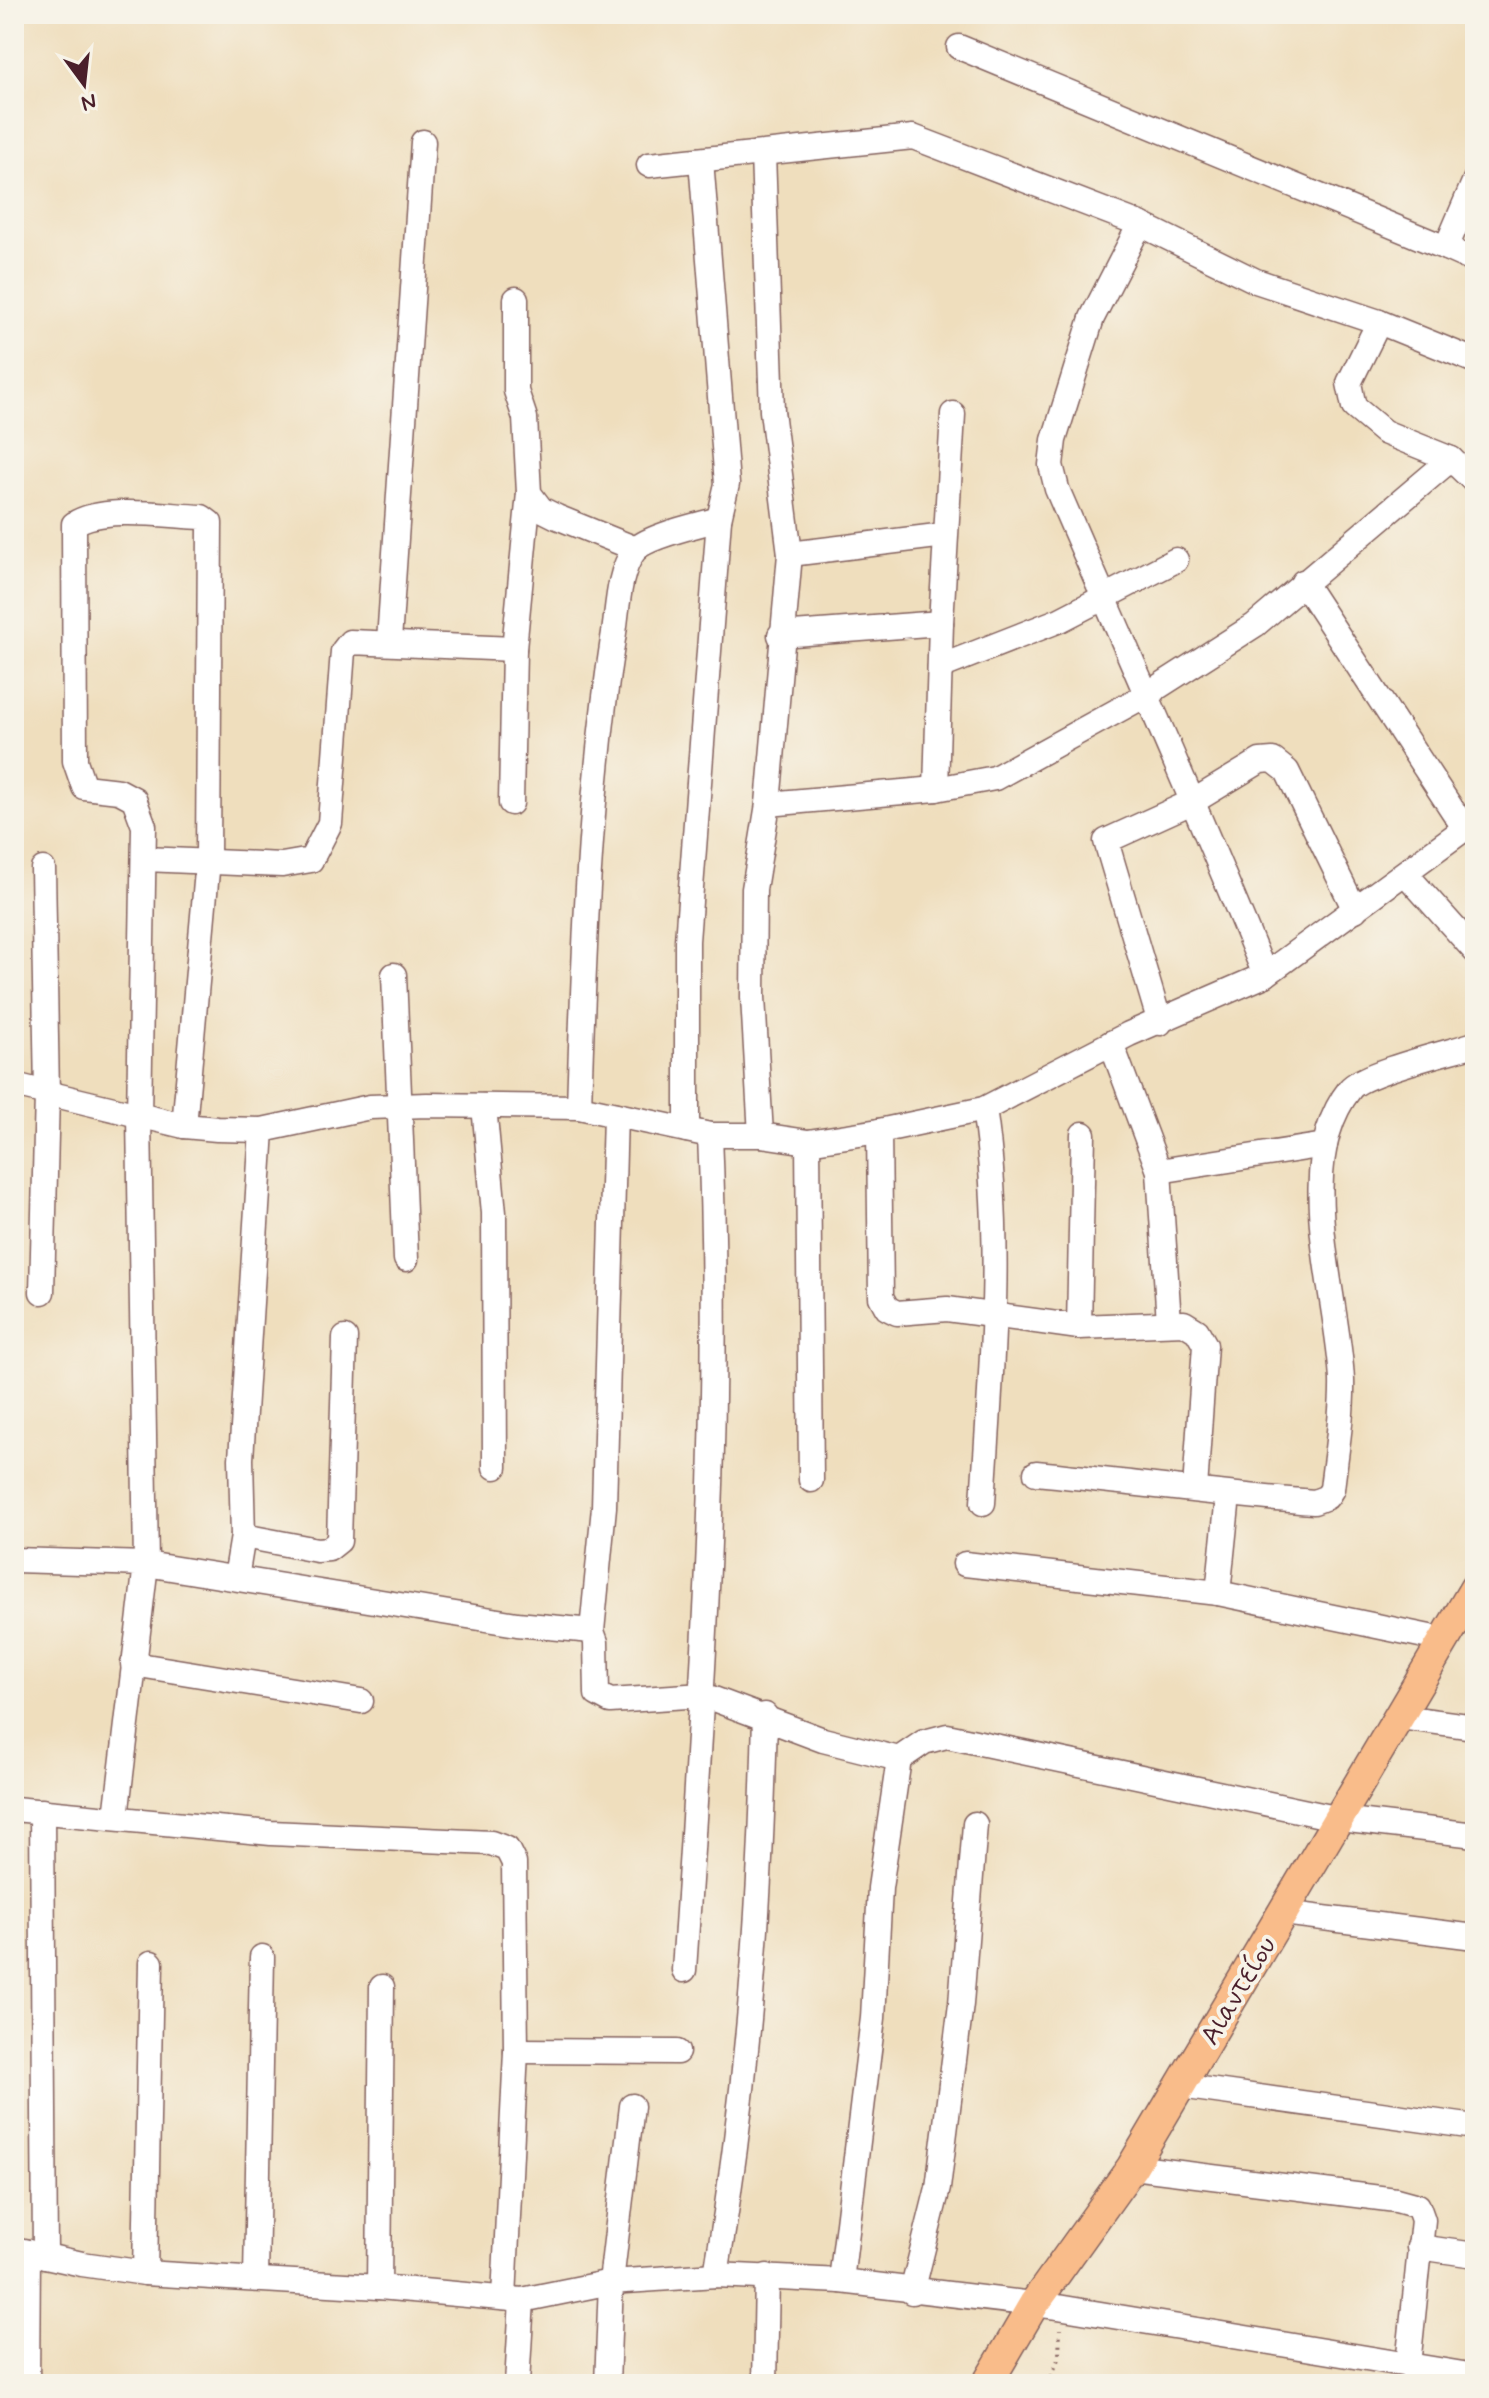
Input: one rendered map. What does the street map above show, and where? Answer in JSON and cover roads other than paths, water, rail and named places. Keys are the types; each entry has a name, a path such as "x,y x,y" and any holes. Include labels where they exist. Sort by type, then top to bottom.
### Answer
{"main road":[{"name":"Αιαντείου","path":"987,2384 1046,2306 1132,2167 1475,1588"}],"street":[{"path":"959,47 1475,261"},
{"path":"649,165 913,137 1140,224 1256,281 1379,322 1475,361"},
{"path":"389,641 423,142"},
{"path":"761,1135 753,997 754,889 768,804 780,635 790,554 772,411 763,154"},
{"path":"684,1970 703,1695 715,1404 716,1272 699,1132 687,941 719,519 727,484 701,160"},
{"path":"1446,248 1475,180"},
{"path":"1140,224 1092,318 1051,465 1057,489 1144,696 1194,801 1265,975"},
{"path":"511,803 514,649 529,493 525,418 516,391 516,299"},
{"path":"1379,322 1349,383 1354,407 1384,432 1451,459 1475,482"},
{"path":"936,789 941,623 953,414"},
{"path":"768,804 936,789 995,778 1144,696 1255,625 1451,459"},
{"path":"529,493 541,509 636,549"},
{"path":"116,1817 146,1564 139,1116 145,859 144,826 134,799 119,791 84,787 75,761 74,524 85,517 105,514 202,517 210,523 208,860 184,1126"},
{"path":"579,1107 585,891 601,722 624,572 636,549 678,530 719,519"},
{"path":"790,554 945,535"},
{"path":"940,667 1105,599 1176,560"},
{"path":"14,1085 184,1126 262,1130 370,1107 579,1107 699,1132 761,1135 808,1142 984,1109 1111,1043 1265,975 1470,825 1303,582"},
{"path":"780,635 941,623"},
{"path":"145,859 299,865 316,854 330,823 343,651 350,642 389,641 514,649"},
{"path":"1160,1023 1106,841 1194,801 1260,761 1273,760 1287,771 1355,910"},
{"path":"42,1292 47,1094 43,869"},
{"path":"1405,873 1475,951"},
{"path":"394,975 406,1259"},
{"path":"1111,1043 1159,1171 1169,1322"},
{"path":"1036,1473 1195,1489 1228,1496 1314,1502 1327,1497 1332,1489 1342,1382 1320,1192 1325,1145 1351,1087 1382,1072 1475,1044"},
{"path":"484,1106 494,1213 495,1467"},
{"path":"983,1503 994,1315 992,1163 984,1109"},
{"path":"615,1115 604,1507 592,1631 596,1642 597,1694 603,1699 703,1695 765,1715 823,1740 899,1759"},
{"path":"236,1578 243,1536 241,1459 262,1130"},
{"path":"879,1131 881,1297 887,1308 897,1313 947,1309 1079,1327 1184,1323 1197,1331 1205,1345 1195,1489"},
{"path":"1079,1327 1083,1134"},
{"path":"808,1142 811,1480"},
{"path":"1159,1171 1325,1145"},
{"path":"243,1536 317,1550 329,1549 339,1541 345,1338"},
{"path":"1218,1593 1228,1496"},
{"path":"14,1560 146,1564 489,1620 592,1631"},
{"path":"965,1564 1218,1593 1444,1640"},
{"path":"133,1664 361,1701"},
{"path":"716,2275 738,2149 752,2005 762,1856 765,1715"},
{"path":"1400,1717 1475,1727"},
{"path":"841,2281 873,2018 880,1888 899,1759 924,1742 947,1736 1340,1819 1475,1835"},
{"path":"14,1809 271,1833 491,1843 507,1849 514,1863 516,2051 513,2299 517,2384"},
{"path":"27,2384 42,1811"},
{"path":"912,2292 938,2188 961,2004 975,1824"},
{"path":"1283,1913 1475,1937"},
{"path":"256,2278 262,1957"},
{"path":"145,2273 151,1963"},
{"path":"379,2287 382,1987"},
{"path":"516,2051 677,2052"},
{"path":"1180,2086 1475,2127"},
{"path":"607,2384 611,2282 632,2106"},
{"path":"1132,2167 1418,2206 1423,2220 1408,2365"},
{"path":"1419,2247 1475,2255"},
{"path":"29,2252 145,2273 256,2278 513,2299 611,2282 716,2275 841,2281 1046,2306 1475,2376"},
{"path":"765,2384 767,2276"}]}
